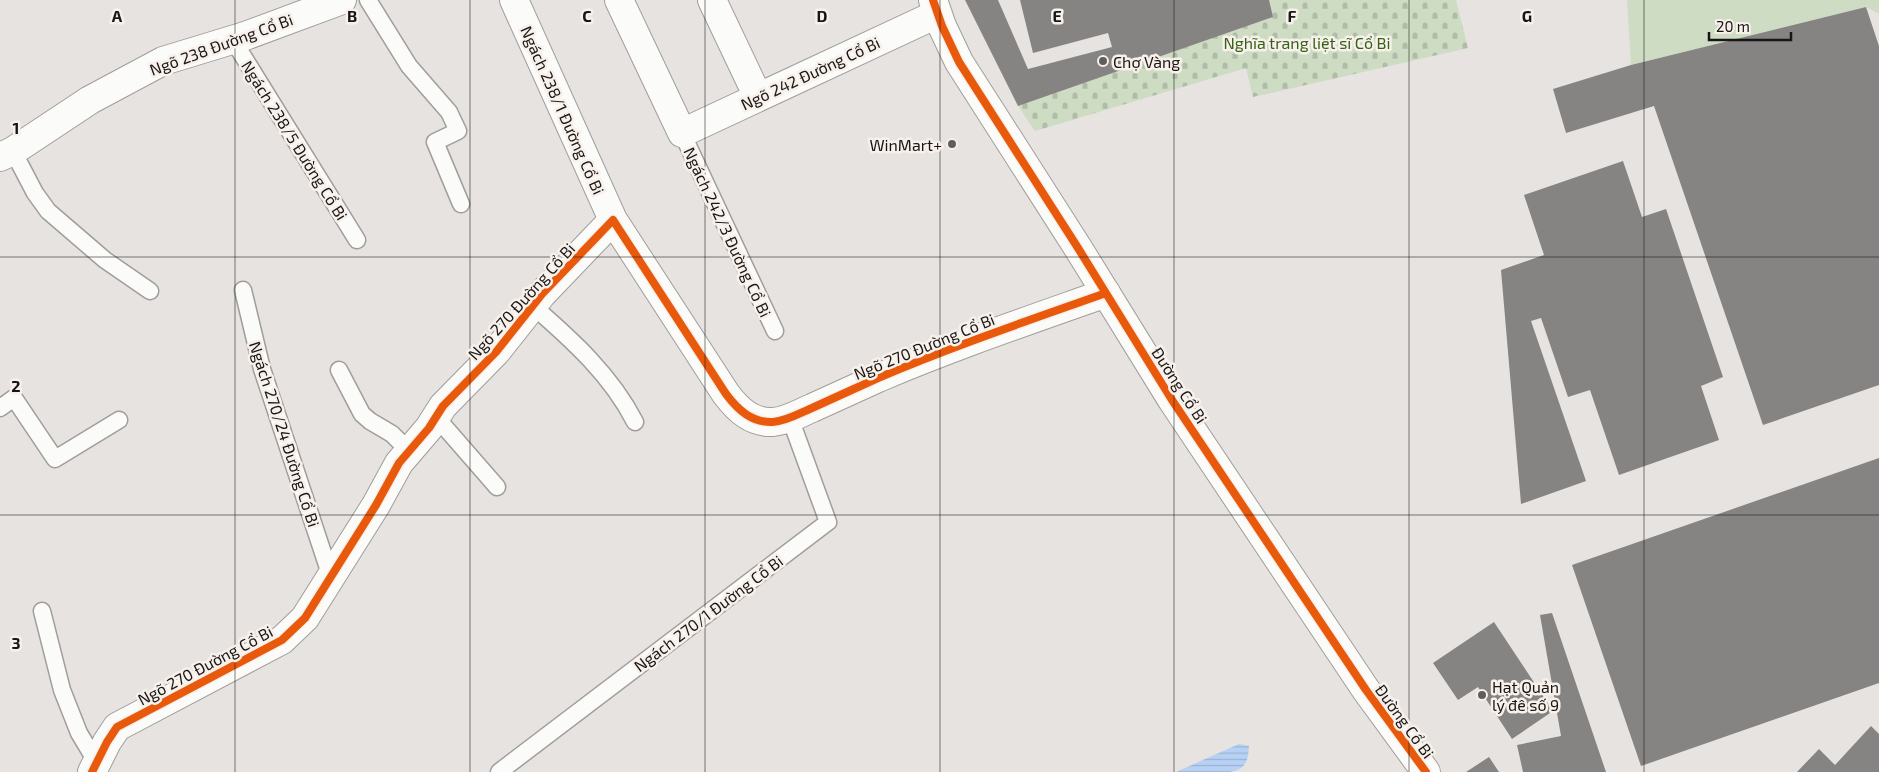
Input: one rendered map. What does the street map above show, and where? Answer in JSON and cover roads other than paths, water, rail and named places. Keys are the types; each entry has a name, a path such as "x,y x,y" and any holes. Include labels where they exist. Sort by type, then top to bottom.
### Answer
{"street":[{"name":"Ngách 238/1 Đường Cổ Bi","path":"514,0 613,220"},
{"path":"619,0 682,132"},
{"path":"712,0 758,97"},
{"name":"Ngõ 238 Đường Cổ Bi","path":"6,154 90,100 163,61 233,40 327,3"},
{"name":"Ngõ 242 Đường Cổ Bi","path":"682,132 758,97 935,7"},
{"name":"Đường Cổ Bi","path":"935,7 959,62 1172,400 1366,690 1426,772"},
{"name":"Ngõ 270 Đường Cổ Bi","path":"94,768 107,742 118,728 282,640 305,618 376,505 399,463 443,406 496,352 533,306 613,220 710,371 741,412 758,420 774,422 790,418 879,378 984,336 1106,293"}],"lane":[{"path":"368,0 409,66 450,112 458,131 435,142 461,204"},
{"name":"Ngách 238/5 Đường Cổ Bi","path":"233,40 357,240"},
{"name":"Ngách 242/3 Đường Cổ Bi","path":"682,132 775,331"},
{"path":"6,154 48,211 105,260 150,290"},
{"name":"Ngách 270/24 Đường Cổ Bi","path":"243,290 262,368 331,577"},
{"path":"533,306 574,342 608,379 624,400 635,422"},
{"path":"339,370 362,414 370,422 392,434 410,451"},
{"path":"0,408 14,398 55,459 119,420"},
{"path":"436,417 497,487"},
{"name":"Ngách 270/1 Đường Cổ Bi","path":"498,772 828,522 790,418"},
{"path":"42,611 62,690 94,768"}],"water":[{"path":"1239,744 1249,746 1247,760 1240,769 1230,772 1176,772"}],"place":[{"name":"Chợ Vàng","path":"1103,61"},
{"name":"WinMart+","path":"952,144"},
{"name":"Hạt Quản lý đê số 9","path":"1482,695"}],"park label":[{"name":"Nghĩa trang liệt sĩ Cổ Bi","path":"1307,42"}]}
